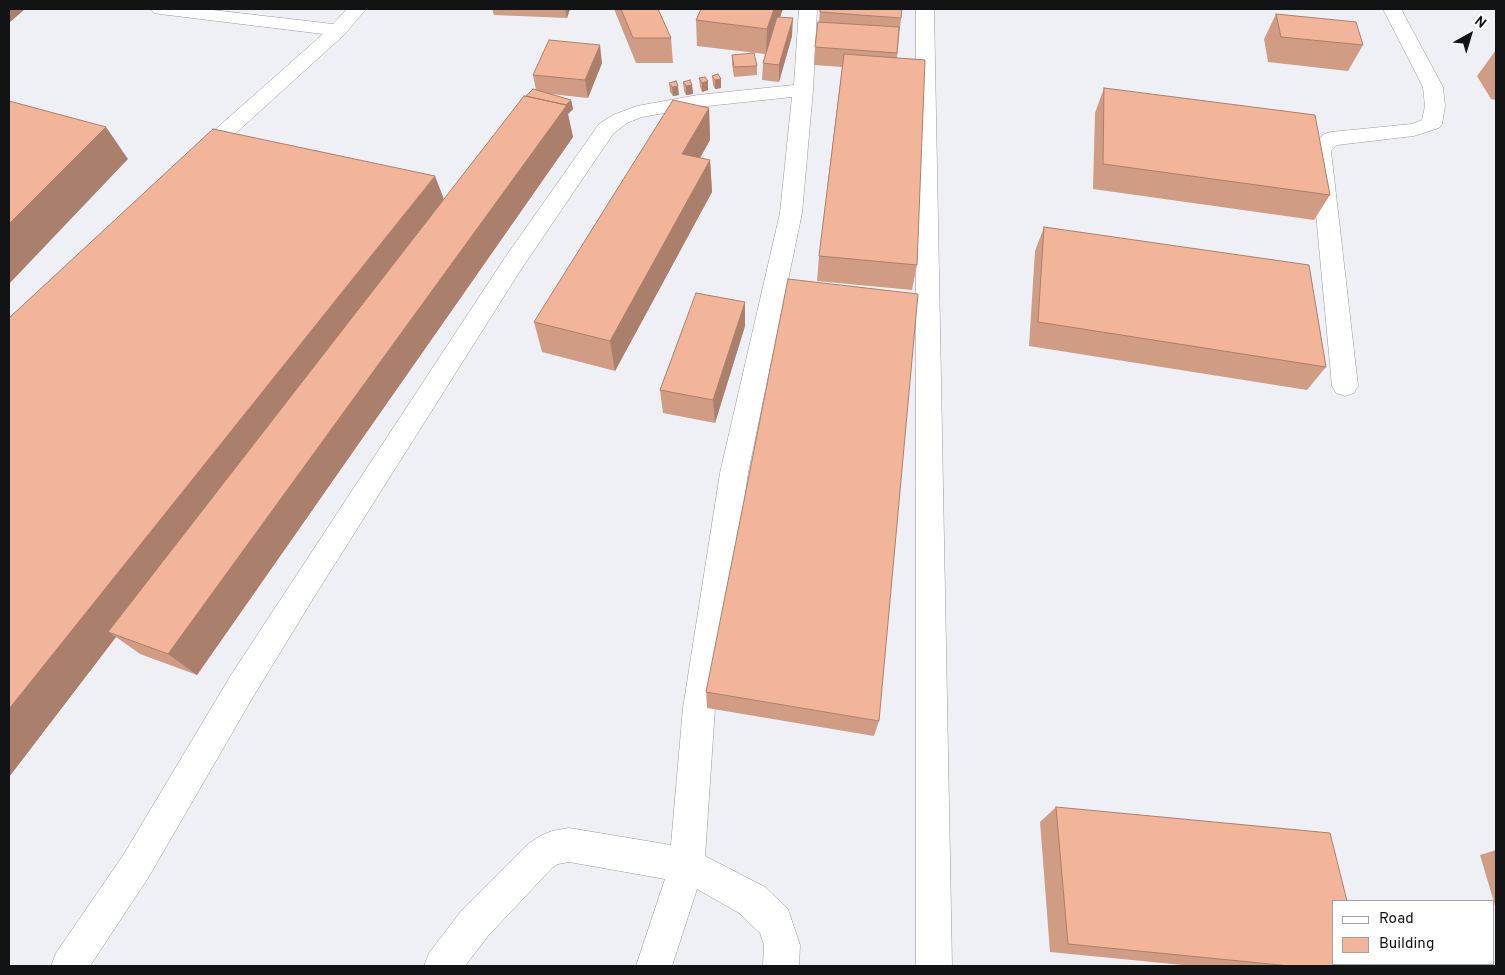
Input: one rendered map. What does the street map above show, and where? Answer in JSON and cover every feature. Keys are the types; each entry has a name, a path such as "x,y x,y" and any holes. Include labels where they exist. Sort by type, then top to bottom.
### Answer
{"lane":[{"path":"160,9 338,30"},
{"path":"185,168 338,30 357,9"},
{"path":"654,966 687,865 699,708 734,473 791,214 803,90 808,9"},
{"path":"925,9 935,966"},
{"path":"1345,386 1320,149 1331,138 1414,130 1432,124 1435,106 1432,87 1392,9"},
{"path":"69,966 136,866 242,686 304,588 512,265 606,129 620,119 637,112 698,101 803,90"},
{"path":"442,966 475,923 540,856 552,848 569,845 687,865 752,900 776,922 782,945 781,966"}],"building":[{"path":"621,9 658,9 671,38 633,38"},
{"path":"701,9 774,9 767,29 696,20"},
{"path":"820,9 902,9 901,18 820,12"},
{"path":"1276,14 1356,22 1363,45 1281,37"},
{"path":"777,17 793,18 779,65 763,63"},
{"path":"818,22 899,27 897,53 815,47"},
{"path":"549,40 600,45 585,80 533,75"},
{"path":"754,53 757,66 734,67 732,55"},
{"path":"844,54 925,60 917,265 819,256"},
{"path":"718,74 721,79 715,80 712,76"},
{"path":"705,77 708,81 702,83 699,78"},
{"path":"690,80 692,85 686,86 683,82"},
{"path":"676,81 678,86 672,87 669,83"},
{"path":"1104,88 1315,115 1330,195 1103,164"},
{"path":"533,89 571,100 566,105 526,96"},
{"path":"524,96 567,105 168,654 108,632"},
{"path":"673,100 709,108 682,154 710,160 610,341 534,322"},
{"path":"9,101 106,127 9,224"},
{"path":"213,129 435,176 9,709 9,318"},
{"path":"1044,227 1309,265 1326,367 1038,322"},
{"path":"788,279 918,294 879,721 706,692"},
{"path":"696,293 745,302 713,400 660,390"},
{"path":"1056,807 1330,833 1347,900 1332,900 1332,965 1363,966 1290,966 1068,944"}]}
